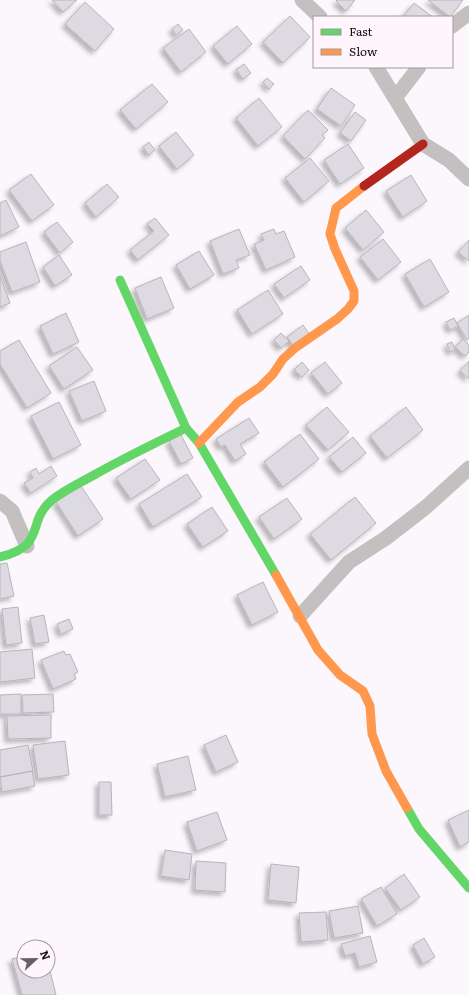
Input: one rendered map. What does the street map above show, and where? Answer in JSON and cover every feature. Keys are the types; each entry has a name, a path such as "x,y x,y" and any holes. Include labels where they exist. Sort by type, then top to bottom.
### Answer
{"street":[{"path":"302,0 319,16"},
{"path":"453,25 469,12"},
{"path":"377,68 423,144 449,160 469,179"},
{"path":"395,98 419,68"},
{"path":"199,443 238,402 264,383 273,374 283,359 295,348 336,319 348,309 354,301 354,291 330,234 336,208 353,194 423,144"},
{"path":"120,280 186,428 199,443 300,616 318,650 340,674 363,691 370,706 372,734 386,771 419,829 469,888"},
{"path":"0,557 20,551 28,546 34,536 39,519 46,505 64,492 105,469 186,428"},
{"path":"300,616 349,562 386,538 426,507 469,468"},
{"path":"0,501 12,511 28,546"}],"building":[{"path":"52,0 77,0 63,12"},
{"path":"355,0 346,11 336,1"},
{"path":"428,0 463,0 451,16"},
{"path":"85,2 114,29 95,51 65,24"},
{"path":"414,3 432,16 404,16"},
{"path":"290,16 310,37 283,63 263,42"},
{"path":"178,24 183,30 176,35 172,29"},
{"path":"237,26 252,44 228,64 213,46"},
{"path":"189,29 206,52 181,72 163,48"},
{"path":"244,64 251,73 243,79 236,70"},
{"path":"267,78 274,84 269,89 263,82"},
{"path":"152,84 168,102 136,129 120,110"},
{"path":"331,88 355,105 341,126 317,109"},
{"path":"259,98 282,127 258,146 236,118"},
{"path":"308,110 328,130 322,135 325,138 305,159 283,136"},
{"path":"355,112 366,120 351,141 340,133"},
{"path":"176,132 194,155 177,169 159,146"},
{"path":"149,142 155,150 149,155 143,147"},
{"path":"348,144 364,168 340,184 324,160"},
{"path":"310,158 329,181 304,202 285,178"},
{"path":"31,174 54,205 32,221 9,190"},
{"path":"411,175 427,201 403,217 386,191"},
{"path":"107,184 119,197 96,217 85,203"},
{"path":"6,200 19,227 0,236 0,203"},
{"path":"366,210 384,232 363,250 345,228"},
{"path":"155,218 169,235 138,260 130,250 154,231 147,224"},
{"path":"57,222 73,242 60,253 44,232"},
{"path":"239,229 250,255 236,260 239,268 223,274 210,241"},
{"path":"274,229 276,234 284,231 295,257 266,270 254,244 264,240 261,234"},
{"path":"383,239 401,262 378,280 360,257"},
{"path":"469,240 469,261 458,252"},
{"path":"26,242 40,282 12,292 0,261 0,252"},
{"path":"199,251 214,275 190,289 176,265"},
{"path":"59,255 72,275 55,286 43,267"},
{"path":"430,259 449,292 424,307 405,274"},
{"path":"301,266 310,280 284,298 274,284"},
{"path":"0,276 10,303 0,307"},
{"path":"161,277 174,308 147,319 135,288"},
{"path":"268,290 283,314 252,334 237,310"},
{"path":"66,313 79,342 53,354 40,326"},
{"path":"469,315 469,338 467,340 457,323"},
{"path":"454,318 458,326 450,330 446,322"},
{"path":"303,325 310,335 294,347 287,337"},
{"path":"281,333 289,341 281,348 274,340"},
{"path":"463,339 469,345 469,352 465,356 455,347"},
{"path":"19,340 51,393 27,408 0,364 0,351"},
{"path":"452,342 455,350 450,352 447,344"},
{"path":"77,347 93,370 64,389 49,366"},
{"path":"469,361 469,379 460,371"},
{"path":"302,362 309,370 302,377 294,370"},
{"path":"325,362 342,383 328,394 311,373"},
{"path":"94,381 106,411 82,421 69,391"},
{"path":"59,402 81,445 53,459 31,416"},
{"path":"327,407 349,432 328,450 306,425"},
{"path":"406,407 423,430 387,458 370,436"},
{"path":"249,418 259,433 240,444 246,454 235,461 225,445 221,447 216,439"},
{"path":"300,434 319,459 283,487 264,462"},
{"path":"181,435 193,458 181,464 169,441"},
{"path":"353,437 366,453 342,472 329,457"},
{"path":"145,459 160,480 131,499 116,478"},
{"path":"51,466 57,476 31,493 24,483 33,478 30,472 36,468 39,474"},
{"path":"187,474 202,497 153,527 139,504"},
{"path":"81,486 103,519 78,536 56,502"},
{"path":"355,497 376,523 331,560 310,534"},
{"path":"287,498 302,519 274,539 259,517"},
{"path":"212,507 228,531 203,547 187,524"},
{"path":"7,563 14,596 0,599 0,564"},
{"path":"263,582 278,612 252,625 237,595"},
{"path":"18,607 22,643 6,645 2,609"},
{"path":"44,615 49,642 35,644 30,618"},
{"path":"69,619 73,629 61,634 57,624"},
{"path":"32,649 35,678 0,682 0,652"},
{"path":"64,651 66,655 70,654 78,672 74,674 76,679 53,689 41,660"},
{"path":"21,694 21,714 0,714 0,695"},
{"path":"53,694 54,712 23,713 22,695"},
{"path":"51,715 51,738 8,739 7,716"},
{"path":"226,735 238,762 216,772 204,745"},
{"path":"65,741 69,775 38,779 33,745"},
{"path":"28,745 33,771 0,777 0,750"},
{"path":"188,756 196,790 165,797 157,764"},
{"path":"32,771 35,786 2,792 0,777"},
{"path":"99,782 111,782 112,815 99,815"},
{"path":"469,810 469,842 460,847 448,820"},
{"path":"217,812 227,840 197,851 187,822"},
{"path":"165,850 192,854 189,880 161,876"},
{"path":"196,861 226,863 225,892 195,890"},
{"path":"271,864 299,867 296,903 268,900"},
{"path":"404,874 420,897 401,910 385,888"},
{"path":"381,887 397,914 377,926 361,899"},
{"path":"358,906 363,933 334,938 329,911"},
{"path":"326,912 328,940 301,942 299,913"},
{"path":"370,936 377,962 359,967 355,953 345,956 341,944"},
{"path":"424,938 435,957 423,964 413,945"},
{"path":"16,958 16,973 12,959"},
{"path":"18,979 52,979 56,995 22,995"}],"traffic: fast":[{"path":"120,280 186,428 199,443 276,575"},
{"path":"0,557 15,552 25,546 34,533 39,517 44,509 57,496 151,445 186,428"},
{"path":"407,808 419,829 469,888"}],"traffic: slow":[{"path":"199,443 238,402 260,387 273,374 283,359 295,348 337,319 354,301 354,291 335,249 330,234 336,208 364,186"},
{"path":"276,575 318,650 340,675 363,691 370,706 372,734 386,771 407,808"}],"traffic: jam":[{"path":"364,186 423,144"}]}
